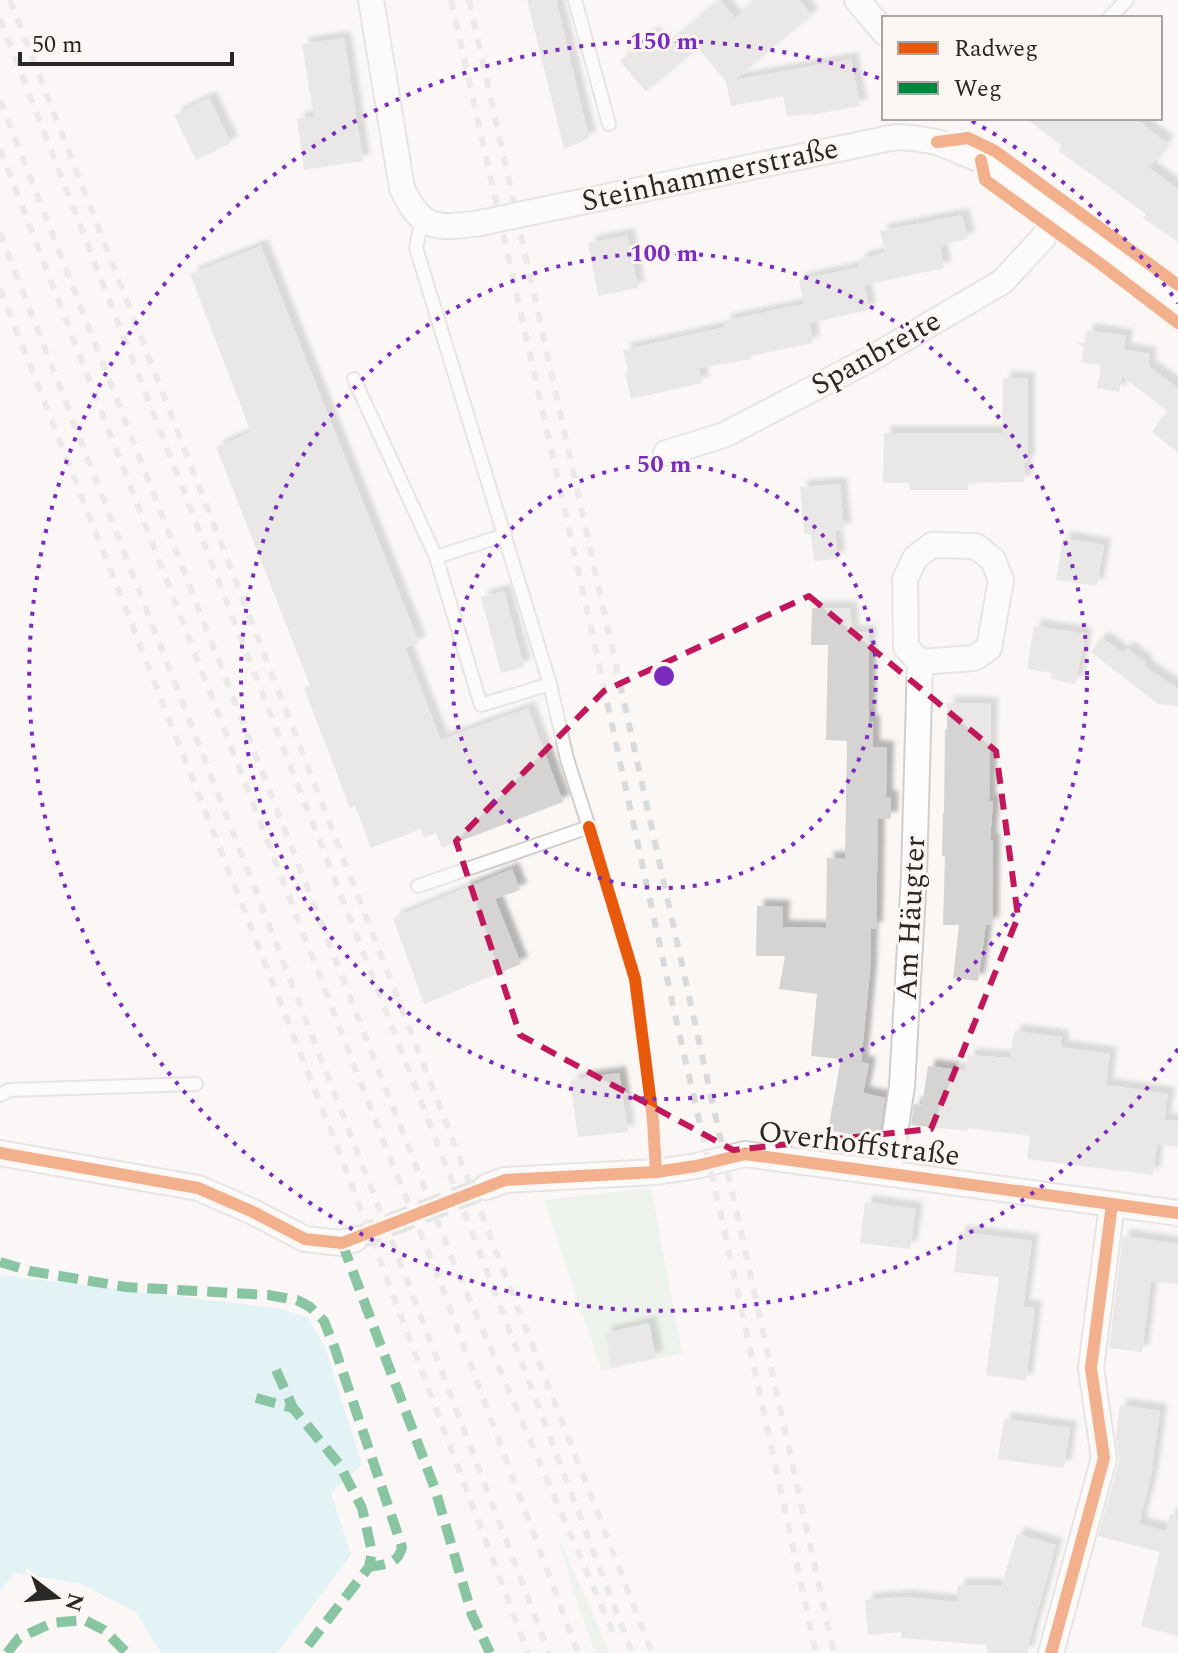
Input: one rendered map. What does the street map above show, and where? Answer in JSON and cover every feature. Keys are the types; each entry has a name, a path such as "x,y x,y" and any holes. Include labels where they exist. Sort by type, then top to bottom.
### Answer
{"street":[{"path":"371,0 402,188 410,206 422,219"},
{"path":"857,0 882,30"},
{"name":"Steinhammerstraße","path":"422,219 440,226 480,223 896,137 913,128 937,142 981,160 1178,304"},
{"name":"Spanbreite","path":"666,453 724,435 870,359 1002,282 1042,239 1058,214"},
{"name":"Am Häugter","path":"889,1173 902,1086 914,875 920,662 906,647 905,579 915,558 932,545 976,546 993,560 1001,580 989,648 974,658 920,662"},
{"name":"Overhoffstraße","path":"486,1187 505,1180 669,1171 745,1154 1178,1213"},
{"path":"1,1156 198,1188 305,1239 342,1243 355,1239"},
{"path":"1051,1653 1104,1458 1091,1368 1112,1204"}],"lane":[{"path":"1111,16 1127,0"},
{"path":"578,1 609,124"},
{"path":"418,886 589,827 567,759 550,684 416,248 422,219"},
{"path":"354,379 436,557 481,705 550,684"},
{"path":"436,557 505,535"},
{"path":"0,1095 9,1090 196,1084"}],"highlighted area":[{"path":"809,596 996,751 1018,917 931,1129 733,1150 520,1035 456,841 604,691"}],"shaded area":[{"path":"651,1188 682,1353 602,1371 544,1200"},
{"path":"559,1539 610,1653 595,1653"}],"water":[{"path":"0,1275 276,1308 308,1317 325,1347 362,1465 331,1493 351,1555 277,1653 161,1653 136,1612 82,1584 15,1573 0,1591"}],"building":[{"path":"527,0 556,0 589,138 564,149"},
{"path":"720,0 735,18 756,0 799,0 812,15 734,80 851,59 860,106 787,117 783,96 731,106 726,82 698,48 646,92 620,61 652,33 664,48"},
{"path":"344,38 363,161 304,170 297,119 314,117 302,44"},
{"path":"209,98 231,143 196,160 174,115"},
{"path":"1028,120 1137,120 1167,143 1149,168 1178,189 1178,242 1143,218 1146,214 1059,151 1062,146"},
{"path":"962,215 968,239 940,247 944,268 864,285 869,310 810,323 813,343 699,368 702,383 631,399 623,350 725,327 723,321 804,304 799,280 859,267 858,260 885,252 880,231"},
{"path":"627,235 638,288 598,296 588,243"},
{"path":"261,246 419,643 405,648 441,740 528,708 563,802 442,848 436,833 424,838 421,829 371,848 355,806 350,808 304,688 310,685 216,447 251,432 190,274"},
{"path":"1087,330 1126,336 1124,350 1150,354 1148,366 1178,388 1178,452 1152,432 1167,411 1122,376 1119,392 1097,388 1101,365 1081,362 1084,347 1076,342 1084,343"},
{"path":"1003,378 1028,379 1028,463 1024,463 1025,482 967,483 968,490 910,490 909,483 883,483 884,433 1002,433"},
{"path":"840,484 844,530 835,531 838,559 814,561 811,534 804,534 800,487"},
{"path":"1063,538 1104,545 1097,586 1056,580"},
{"path":"504,591 524,667 501,673 481,597"},
{"path":"812,608 850,608 852,632 869,632 869,722 873,722 873,747 887,748 886,797 891,797 891,819 878,818 876,929 871,929 861,1062 869,1064 863,1093 885,1098 879,1139 828,1130 841,1059 811,1056 817,994 779,989 785,956 756,956 757,906 783,907 782,927 826,928 827,858 845,859 847,741 826,740 828,645 811,645"},
{"path":"1034,626 1085,634 1076,684 1051,679 1052,673 1027,669"},
{"path":"1101,638 1123,653 1127,648 1146,663 1144,666 1178,689 1178,706 1158,704 1091,652"},
{"path":"947,703 991,704 989,801 993,801 990,840 993,840 992,925 986,924 978,981 953,978 959,925 943,925"},
{"path":"512,869 520,890 495,899 521,964 424,1004 393,918"},
{"path":"1014,1031 1062,1037 1061,1047 1110,1054 1106,1085 1168,1094 1164,1120 1178,1121 1178,1147 1157,1144 1153,1175 1027,1159 1030,1136 911,1125 914,1104 922,1105 928,1066 966,1071 968,1055 1010,1058"},
{"path":"619,1073 628,1132 578,1137 570,1080"},
{"path":"865,1202 916,1209 910,1249 860,1243"},
{"path":"959,1232 1032,1241 1023,1307 1035,1308 1026,1381 986,1375 999,1277 954,1272"},
{"path":"1123,1236 1178,1244 1178,1284 1151,1281 1142,1352 1109,1348"},
{"path":"649,1323 656,1358 612,1367 605,1333"},
{"path":"1120,1405 1160,1411 1151,1477 1139,1524 1166,1531 1170,1514 1178,1515 1178,1636 1141,1626 1160,1552 1098,1536 1119,1461 1116,1435"},
{"path":"1004,1419 1070,1428 1064,1468 998,1459"},
{"path":"1017,1534 1056,1545 1028,1653 987,1653 987,1645 901,1638 902,1632 868,1635 865,1600 902,1597 957,1602 958,1585 1001,1586"}],"tunnel":[{"path":"355,1239 486,1187"}],"railway":[{"path":"10,0 652,1653"},
{"path":"451,0 816,1653"},
{"path":"469,0 834,1653"},
{"path":"0,19 480,1253 632,1653"},
{"path":"0,100 453,1261 614,1635"},
{"path":"0,149 434,1266 578,1653"},
{"path":"0,233 549,1653"},
{"path":"0,289 338,1149 528,1653"}],"marked path":[{"path":"342,1243 435,1489 472,1615 490,1653"},
{"path":"0,1262 30,1271 126,1287 268,1295 297,1300 310,1307 324,1321 334,1346 402,1547 394,1560 369,1567"},
{"path":"276,1370 293,1408"},
{"path":"256,1398 293,1408 339,1464 362,1508 372,1552 369,1567 302,1653"},
{"path":"7,1653 19,1638 52,1623 84,1620 104,1630 127,1653"}],"cycle path":[{"path":"937,142 968,138 995,151 1178,285"},
{"path":"981,160 985,180 1178,323"},
{"path":"589,827 635,979 653,1120 656,1172"},
{"path":"0,1153 198,1188 305,1239 342,1243 505,1180 656,1172 745,1154 1178,1213"},
{"path":"1051,1653 1104,1458 1091,1368 1112,1204"}]}
